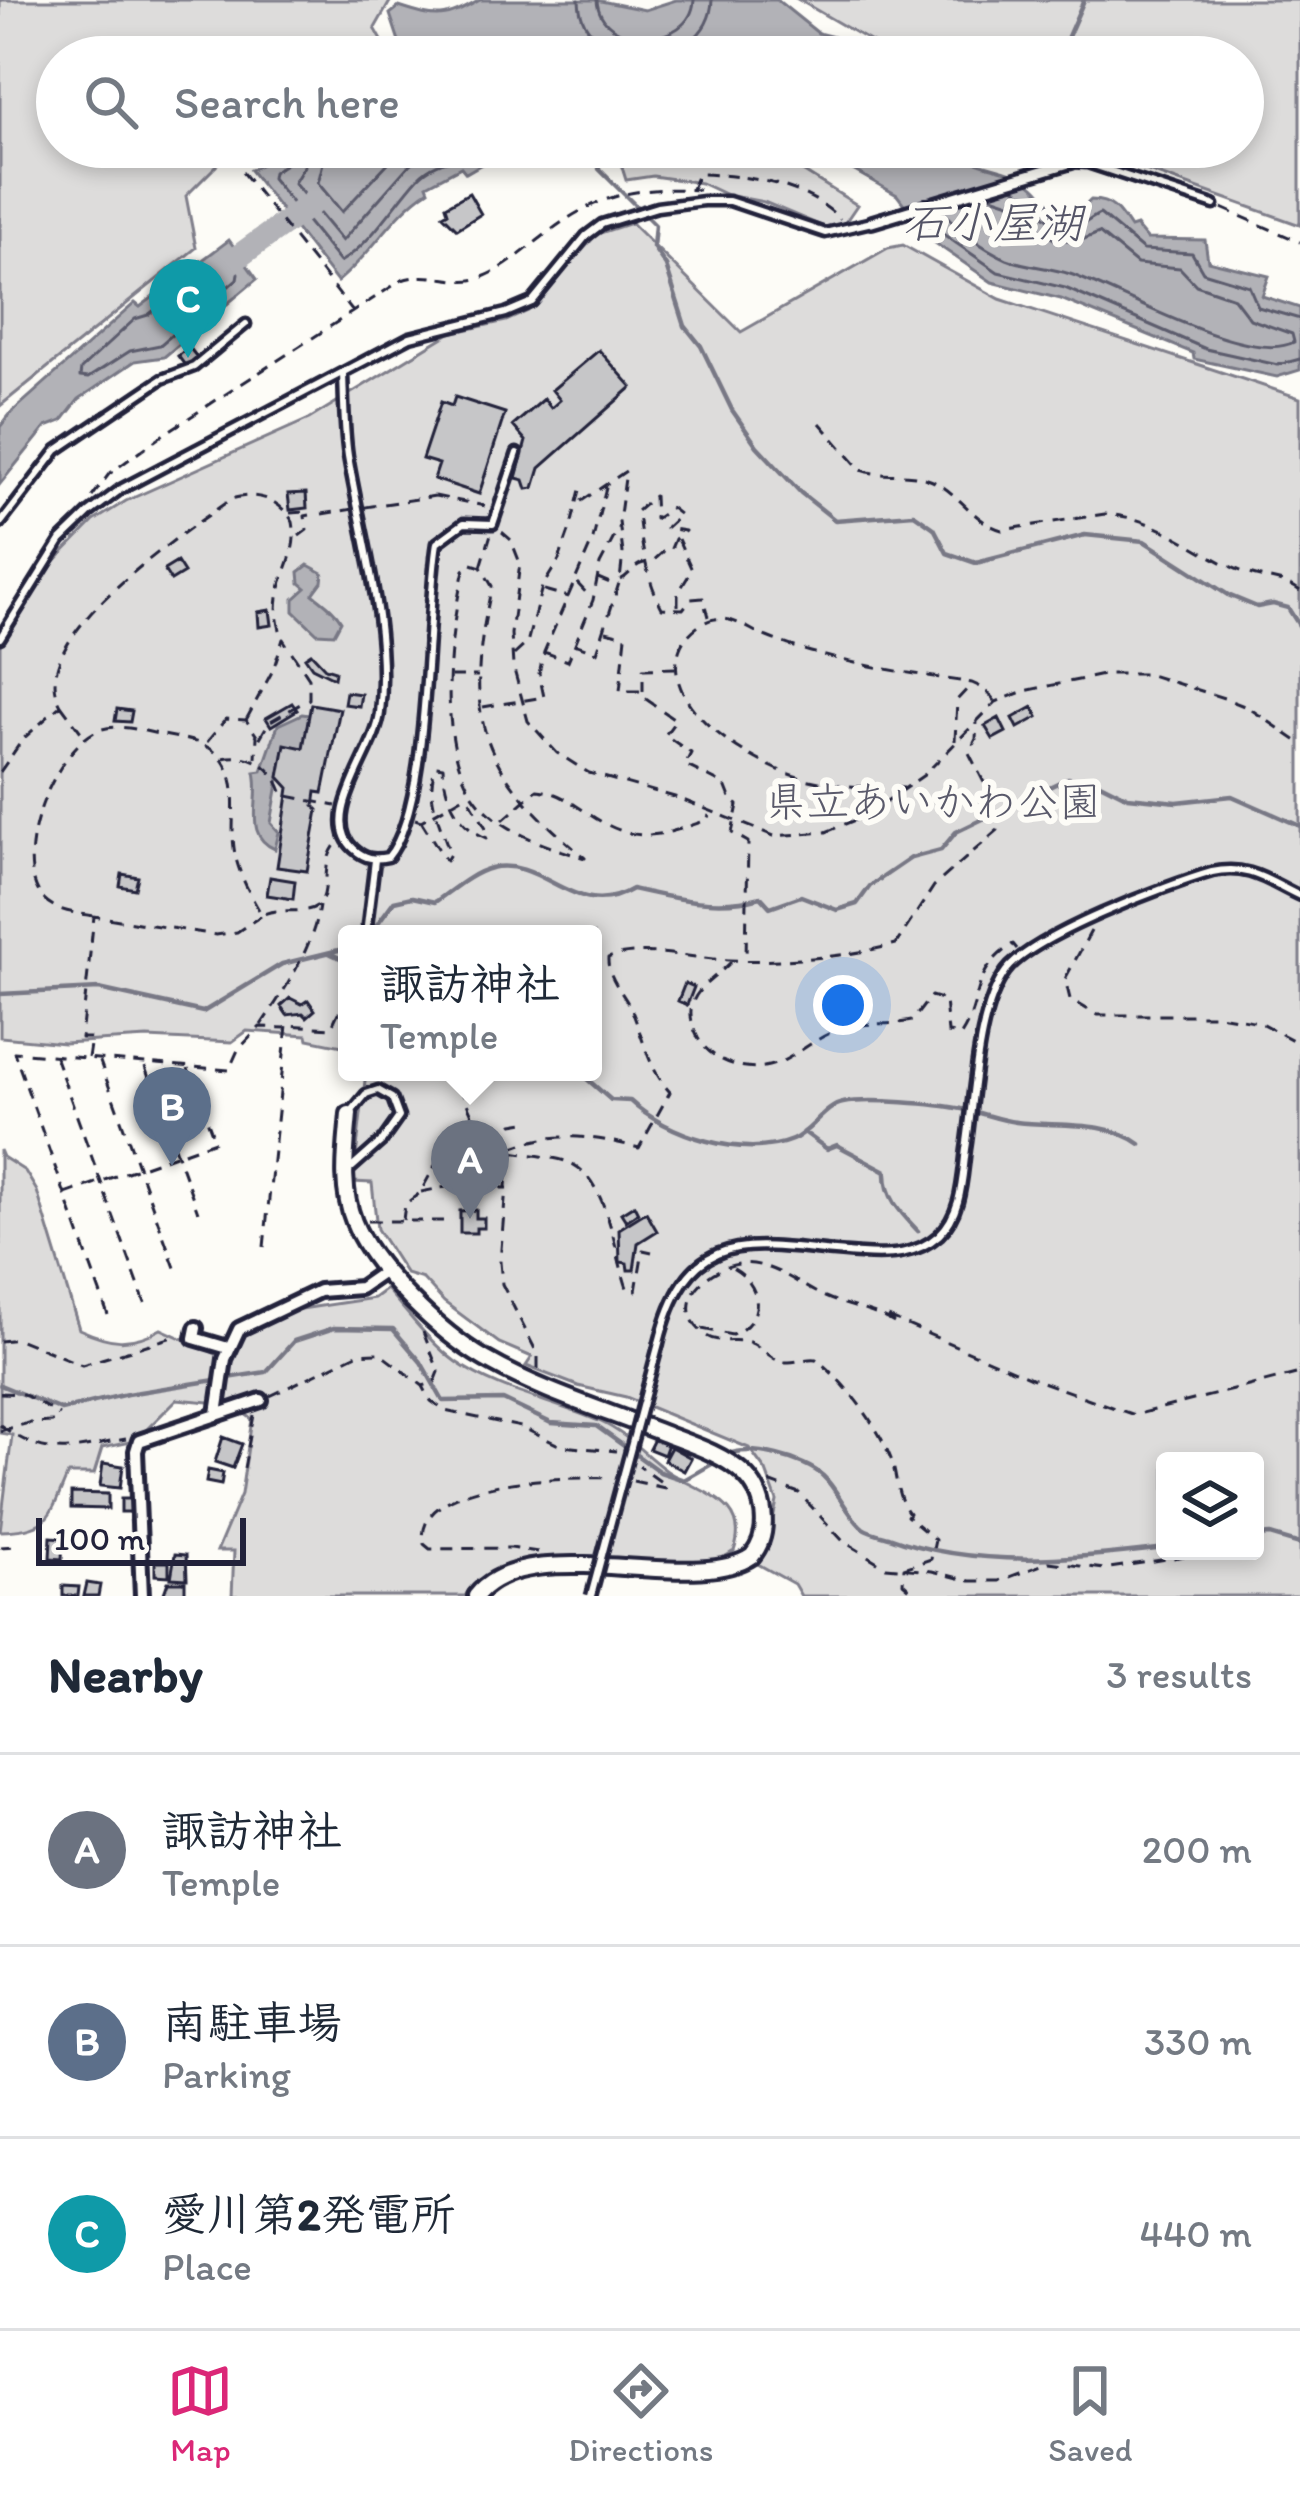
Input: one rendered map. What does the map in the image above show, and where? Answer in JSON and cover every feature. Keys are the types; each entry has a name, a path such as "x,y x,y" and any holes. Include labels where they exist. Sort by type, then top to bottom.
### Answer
{"street":[{"path":"872,223 1055,168"},
{"path":"349,1114 344,1175 353,1221 386,1270 423,1309 476,1353 534,1382 713,1453 748,1478 760,1497 763,1534 748,1562 731,1573 678,1583 514,1574 497,1579 476,1596"},
{"path":"217,1414 228,1348 247,1323 319,1292 360,1288 386,1270"},
{"path":"195,1331 194,1338 228,1348"},
{"path":"142,1596 139,1441 261,1400"}],"lane":[{"path":"1102,168 1214,205"},
{"path":"0,638 62,540 121,489 410,337 532,302 586,236 602,224 668,205 729,201 820,232 872,223"},
{"path":"0,524 57,450 162,380 194,367 246,324"},
{"path":"343,373 347,452 379,633 381,711 374,742 343,806 343,837 351,848 374,860 388,857 395,848 408,816 432,636 436,543 464,523 493,524 517,453"},
{"path":"367,925 374,860"},
{"path":"591,1596 675,1290 698,1262 734,1248 875,1255 916,1249 936,1238 949,1222 964,1167 982,1048 997,988 1021,956 1193,877 1234,868 1254,872 1300,896"},
{"path":"344,1175 395,1125 399,1108 378,1090 366,1094 349,1114"}],"path":[{"path":"242,172 352,312"},
{"path":"692,189 698,174 759,179 821,202 848,230"},
{"path":"89,513 92,497 109,474 409,277 479,278 512,261 569,216 601,199 692,189 729,201"},
{"path":"1214,205 1300,242"},
{"path":"820,423 862,470 909,473 931,480 990,527 1002,530 1121,515 1198,545 1246,573 1288,583 1300,591"},
{"path":"574,506 626,471 619,584 597,652 574,644"},
{"path":"512,656 527,644 542,590 560,560 582,482"},
{"path":"481,707 544,698 539,673 544,652 593,539 607,483"},
{"path":"86,737 61,705 52,679 67,647 109,590 231,499 246,494 280,504 296,539"},
{"path":"322,514 434,496 498,509"},
{"path":"619,584 634,565 644,562 651,562 670,551 685,531 666,528 680,515 671,508 656,519 653,496 637,511 644,562 646,577 662,608 683,608 692,599 703,598 710,621"},
{"path":"257,743 268,722 310,699 309,678 283,639 276,600 296,539 307,530 305,512 288,514"},
{"path":"469,793 515,831 585,858 506,783 486,741 479,676 481,636 492,586 482,566 493,524 511,539 520,563 512,601 512,656 528,721 557,753 589,773 774,836 826,832 865,815 905,788 996,702 1024,691 1108,674 1147,674 1249,708 1300,743"},
{"path":"544,652 568,661 620,526"},
{"path":"677,537 692,570 678,593 678,608"},
{"path":"408,816 421,821 446,861 450,854 429,794 436,766 442,767 450,804 468,828 486,838 490,833 458,763 450,713 450,676 464,570 472,564 482,566"},
{"path":"597,578 619,584"},
{"path":"576,581 593,600"},
{"path":"542,590 569,597"},
{"path":"905,788 819,784 769,766 723,736 690,707 677,684 682,642 710,621 733,621 795,648 862,665 972,683 996,702"},
{"path":"603,630 626,636 620,691 643,691"},
{"path":"246,720 273,670 283,639"},
{"path":"676,668 643,669 643,697 676,719 665,735 691,752 685,765 725,785 738,805 731,833 748,842 746,961"},
{"path":"450,676 479,676"},
{"path":"956,743 957,700 972,683"},
{"path":"0,772 22,740 61,705"},
{"path":"206,746 226,719 246,720 255,730 256,759"},
{"path":"509,1152 531,1139 564,1135 639,1148 670,1092 658,1080 644,1051 631,1010 607,969 608,958 641,954 746,961 860,953 896,944 934,886 998,830 1000,814 969,752 977,722"},
{"path":"262,915 234,848 232,784 222,759 206,746 120,728 100,730 73,750 40,810 31,872 49,903 94,916 216,935 237,932 271,910 307,911 319,906"},
{"path":"222,759 256,759 288,797 343,806"},
{"path":"501,821 537,790 556,792 599,821 637,837 663,837 707,820 711,811"},
{"path":"421,821 469,793"},
{"path":"108,1315 14,1052 229,1070 238,1049 285,990 317,920 331,849 343,837"},
{"path":"88,1058 91,1038 80,1037 94,916"},
{"path":"1097,918 1065,980 1070,999 1096,1015 1218,1015 1259,1022 1300,1044"},
{"path":"733,960 696,994 691,1009 694,1030 704,1049 724,1062 771,1068 836,1031 912,1021 931,996 945,1000 948,1033 961,1035 974,992 991,962 1013,944 1021,956"},
{"path":"260,1027 331,1028 338,1013"},
{"path":"265,1247 286,1028"},
{"path":"55,1056 145,1303"},
{"path":"99,1060 178,1276"},
{"path":"143,1063 198,1212"},
{"path":"65,1194 215,1141 188,1067"},
{"path":"453,1081 488,1150 494,1179 508,1188"},
{"path":"420,1193 460,1120 477,1127"},
{"path":"488,1150 503,1130 532,1121"},
{"path":"488,1150 508,1164"},
{"path":"509,1152 502,1284 538,1355 534,1382"},
{"path":"509,1152 571,1163 595,1186 608,1215 613,1249 627,1288 636,1291 643,1250 652,1252"},
{"path":"404,1220 405,1204 420,1193 446,1186"},
{"path":"353,1221 450,1221"},
{"path":"904,1568 931,1559 934,1540 907,1516 896,1492 895,1469 886,1446 843,1380 816,1359 787,1363 750,1342 717,1340 699,1328 692,1292 700,1281 730,1267 757,1264 823,1296 870,1310 1030,1378 1134,1415 1300,1373"},
{"path":"699,1328 732,1335 753,1321 758,1309 752,1283 730,1267"},
{"path":"423,1309 418,1323 440,1372 435,1382 423,1386"},
{"path":"870,1310 894,1323"},
{"path":"0,1341 18,1339 82,1365 195,1331"},
{"path":"244,1468 261,1400 357,1354 388,1357 446,1411 521,1427 561,1446 618,1451"},
{"path":"0,1393 22,1394 59,1415"},
{"path":"2,1429 56,1422"},
{"path":"2,1429 60,1453 132,1438 139,1441"},
{"path":"634,1482 665,1485 637,1465"},
{"path":"550,1554 511,1548 430,1549 421,1532 449,1498 474,1488 613,1478"},
{"path":"748,1478 799,1493 843,1541 886,1567 999,1582 1048,1562 1103,1569 1160,1560"},
{"path":"0,1547 19,1546"},
{"path":"904,1568 903,1583 917,1596"}],"green space":[{"path":"0,0 391,0 375,28 380,36 36,36 36,168 214,168 186,196 196,248 0,406"},
{"path":"799,0 1300,0 1300,225 1140,168 1264,168 1264,36 861,36"},
{"path":"622,168 798,168 857,205 844,224 824,227 701,183 653,176 626,180"},
{"name":"県立あいかわ公園","path":"631,223 741,332 888,248 903,245 1000,299 1300,398 1300,1596 801,1596 794,1584 758,1564 777,1501 766,1471 749,1448 626,1397 578,1386 526,1366 532,1357 499,1343 444,1302 423,1279 406,1274 377,1229 372,1183 353,1182 365,1081 602,1081 602,925 338,925 338,1045 307,1035 247,1031 232,1042 147,1038 64,1043 0,1037 0,644 44,572 94,521 126,501 309,419 450,333 506,321 528,311 597,234"},
{"path":"0,1150 25,1171 37,1191 79,1329 120,1341 161,1329 214,1353 237,1349 243,1333 288,1311 374,1298 386,1289 456,1362 490,1381 610,1427 667,1471 720,1501 735,1521 734,1551 700,1568 539,1566 508,1570 482,1580 465,1596 232,1596 234,1551 217,1551 241,1494 252,1419 231,1404 177,1399 135,1441 102,1448 94,1474 68,1474 52,1511 39,1524 0,1531 12,1435 0,1433"}],"water":[{"path":"480,0 596,0 645,10 676,0 777,0 818,33 830,36 397,36 390,14 399,7 441,16"},
{"path":"459,168 427,185 429,190 337,282 250,170"},
{"name":"石小屋湖","path":"849,168 996,168 1023,178 1064,211 1076,214 1091,200 1104,202 1147,239 1205,240 1208,261 1269,276 1262,296 1300,308 1300,370 1277,377 1194,359 1193,353 1061,299 992,282 932,241 897,195"},
{"path":"229,240 257,279 164,357 135,361 79,399 62,421 46,427 0,484 0,427 11,413 135,303 140,307"},
{"path":"308,565 323,573 313,594 341,621 334,634 317,633 294,611 294,599 306,588 299,572"},
{"path":"309,715 303,748 285,745 271,823 279,832 275,849 265,843 256,826 255,772 262,771 278,725"}],"building":[{"path":"469,193 481,214 457,229 443,215 448,212 446,206"},
{"path":"189,347 199,360 187,368 178,356"},
{"path":"599,350 632,387 540,468 534,488 527,489 524,480 516,478 526,441 513,426 544,399 551,408 560,400 552,390"},
{"path":"455,397 505,413 479,494 434,479 439,464 422,459 441,402 452,406"},
{"path":"306,493 307,508 290,510 288,494"},
{"path":"177,562 184,573 171,581 164,570"},
{"path":"270,610 272,625 259,627 258,612"},
{"path":"311,653 335,671 334,678 312,667 305,657"},
{"path":"346,692 361,694 359,706 344,704"},
{"path":"292,703 297,710 271,726 266,718"},
{"path":"311,704 340,709 323,793 316,792 318,810 307,871 277,867 289,788 279,777 285,744 303,748"},
{"path":"1033,707 1038,717 1018,728 1013,718"},
{"path":"117,709 132,711 130,722 115,721"},
{"path":"999,718 1006,732 993,739 985,726"},
{"path":"122,874 138,877 135,889 120,886"},
{"path":"270,877 295,881 293,899 267,895"},
{"path":"685,983 694,987 687,1005 678,1001"},
{"path":"290,998 302,1004 308,1000 315,1010 307,1017 287,1015 281,1006"},
{"path":"634,1205 638,1213 626,1221 621,1213"},
{"path":"476,1210 476,1218 484,1218 484,1228 460,1233 460,1211"},
{"path":"646,1212 657,1231 638,1243 634,1270 628,1270 627,1263 620,1262 619,1229"},
{"path":"223,1437 242,1444 233,1468 215,1462"},
{"path":"654,1439 668,1444 664,1455 649,1449"},
{"path":"671,1447 691,1458 684,1471 664,1460"},
{"path":"103,1463 123,1466 120,1488 100,1486"},
{"path":"208,1470 223,1473 221,1485 206,1482"},
{"path":"71,1493 108,1494 108,1509 71,1508"},
{"path":"121,1499 134,1499 134,1512 121,1512"},
{"path":"51,1537 63,1538 62,1559 50,1558"},
{"path":"175,1554 186,1555 187,1579 171,1578"},
{"path":"155,1562 169,1562 169,1576 155,1575"},
{"path":"168,1582 185,1582 185,1596 163,1596"},
{"path":"87,1583 100,1585 98,1596 84,1596"},
{"path":"63,1586 79,1587 78,1596 63,1596"}],"waterway":[{"path":"1068,36 1084,0"},
{"path":"599,168 655,225 653,247 666,266 685,326 701,346 732,410 757,446 801,493 835,520 914,514 934,528 947,553 976,563 1085,535 1144,541 1228,595 1257,607 1288,608 1300,627"},
{"path":"213,275 311,204"},
{"path":"377,925 394,901 412,897 435,902 476,874 510,867 593,898 632,889 713,902 761,897 770,907 801,896 837,910 857,904 870,886 911,858 941,850 956,832 1068,778 1100,783 1128,797 1177,802 1232,796 1300,826"},
{"path":"0,994 99,989 203,1012 282,964 338,950"},
{"path":"331,954 338,957"},
{"path":"589,1081 611,1100 630,1101 684,1134 729,1145 752,1147 792,1140 836,1105 869,1101 951,1107 1016,1122 1096,1127 1140,1144"},
{"path":"804,1132 827,1149 837,1145 886,1171 891,1197 918,1231"},
{"path":"0,1385 61,1410 127,1394 266,1372 294,1341 334,1328 393,1329 421,1362 443,1401 503,1400 551,1423 596,1426 660,1472 684,1480 717,1461"},
{"path":"727,1455 763,1452 804,1464 828,1482 863,1528 922,1547 1026,1559 1156,1549"},
{"path":"1264,1535 1300,1544"}],"place":[{"name":"愛川第2発電所","path":"188,358"},
{"name":"南駐車場","path":"172,1166"},
{"name":"諏訪神社","path":"470,1219"}]}
